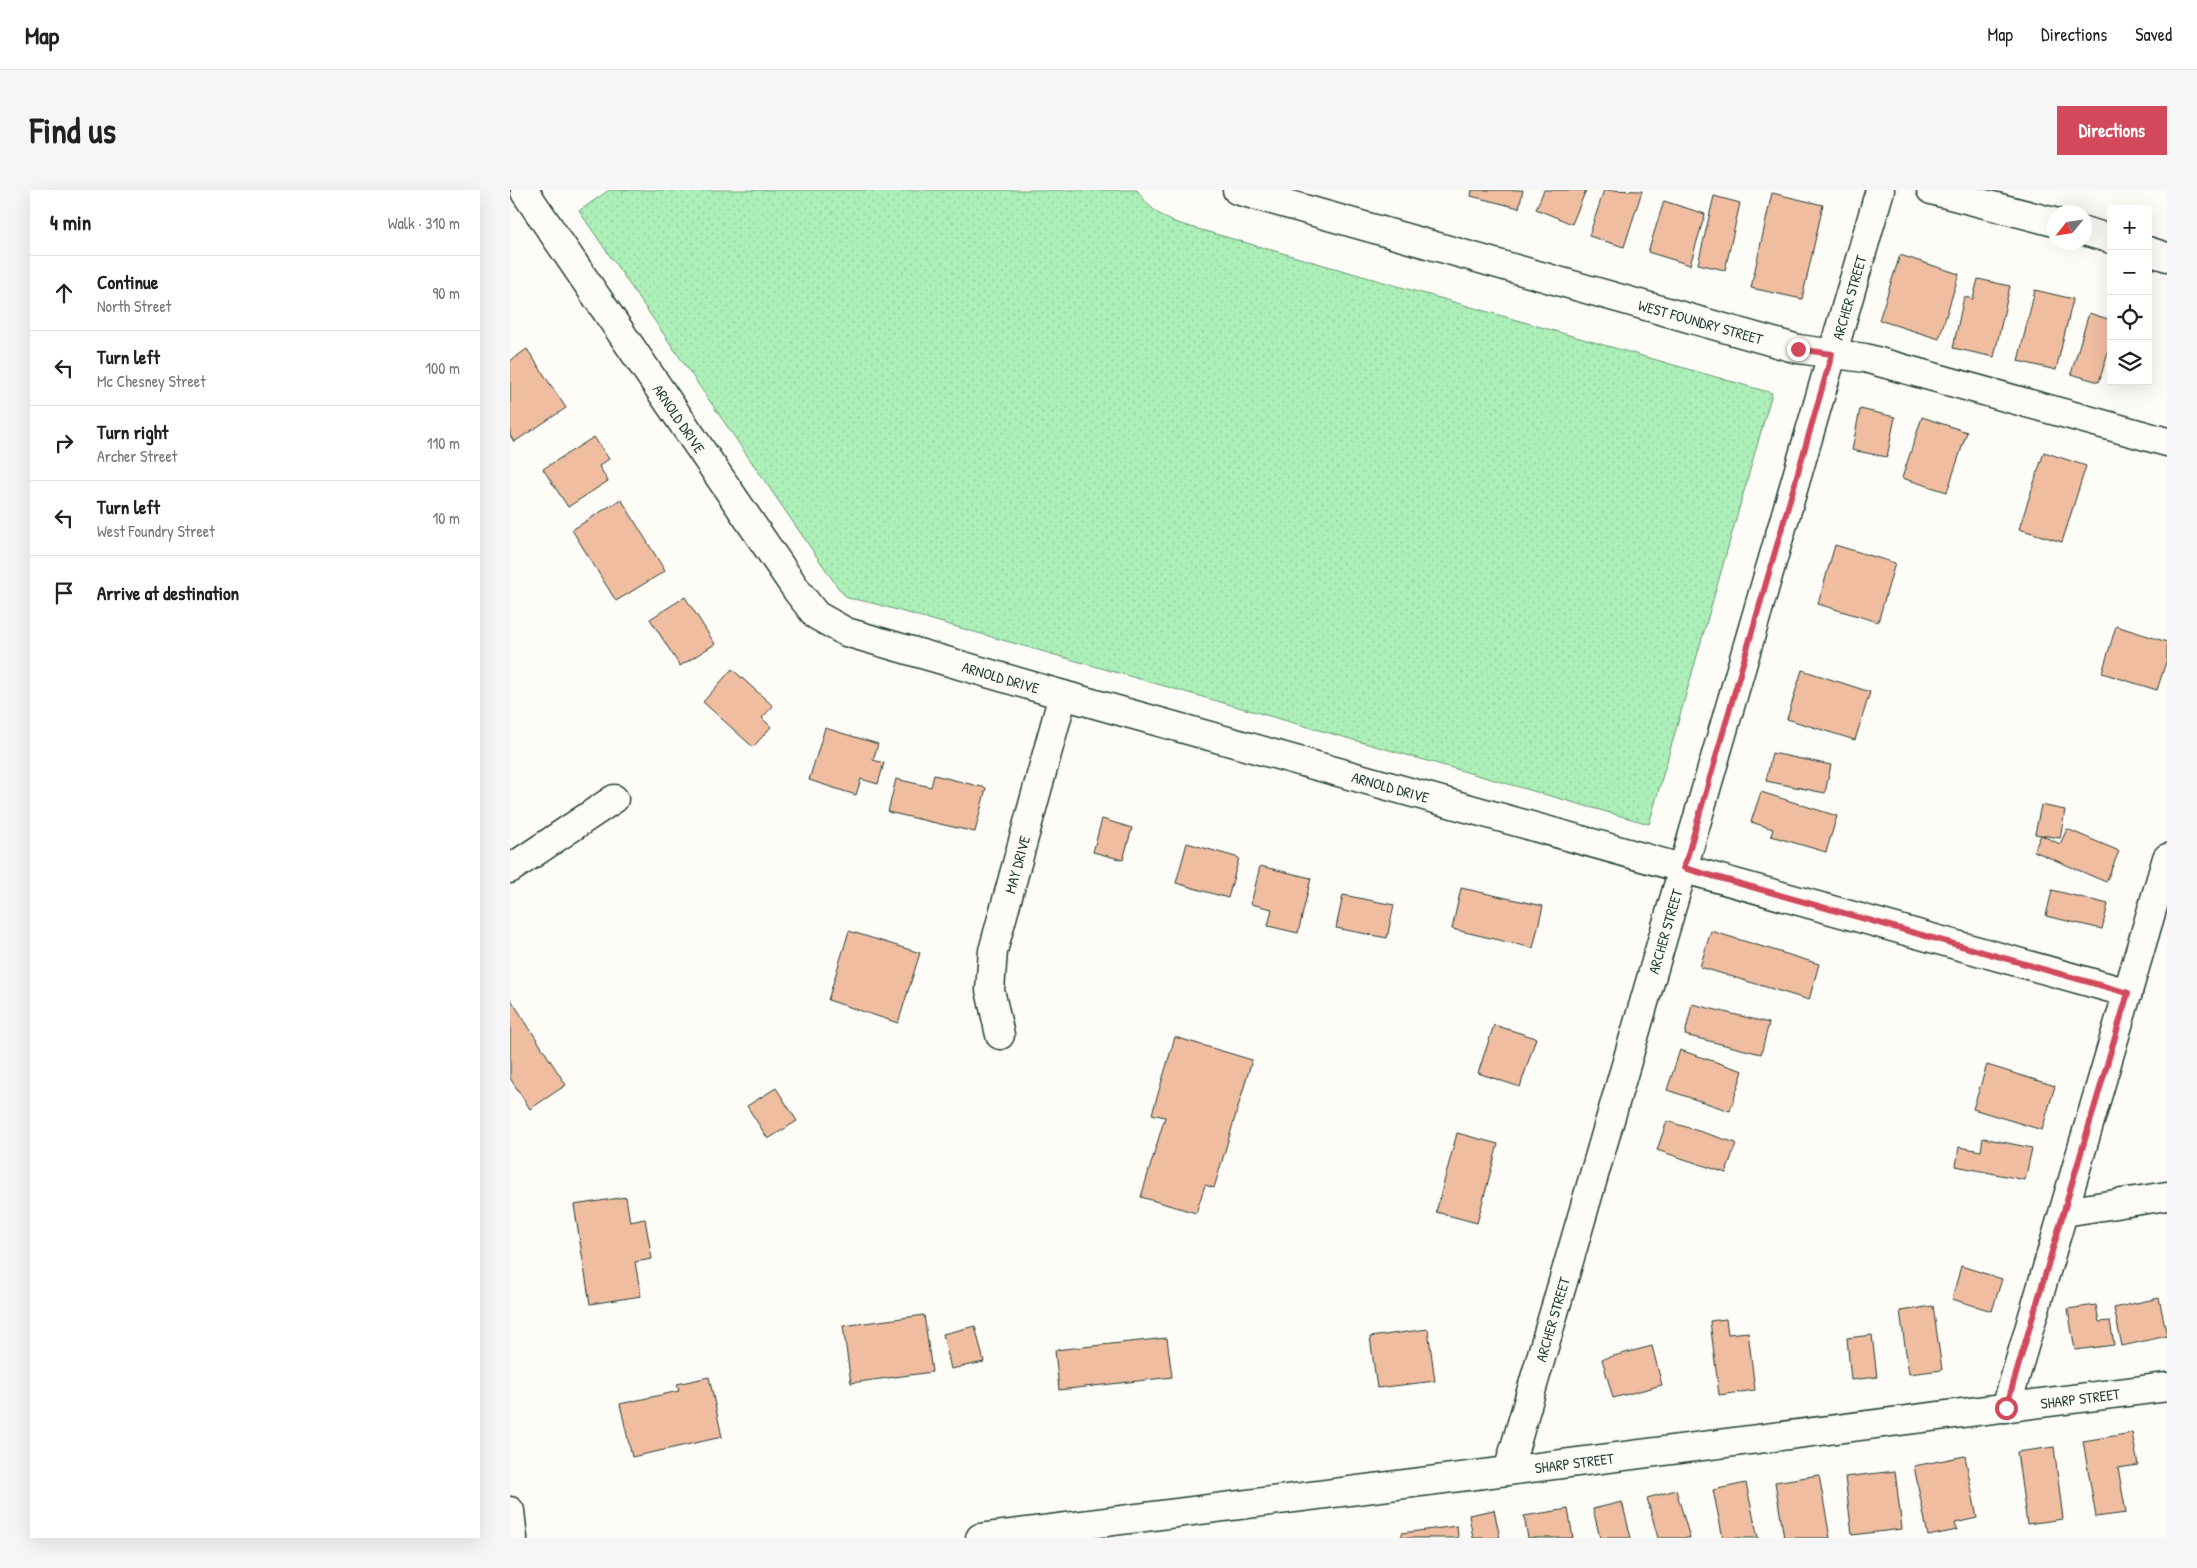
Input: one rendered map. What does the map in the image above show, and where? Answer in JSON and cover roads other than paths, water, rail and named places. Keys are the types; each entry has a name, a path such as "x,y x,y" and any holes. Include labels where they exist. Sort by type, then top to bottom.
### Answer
{"street":[{"name":"WEST FOUNDRY STREET","path":"1237,190 1798,349 1865,358 2167,442"},
{"name":"ARCHER STREET","path":"1508,1471 1880,190"},
{"path":"1931,190 2047,220"},
{"name":"ARNOLD DRIVE","path":"521,195 798,592 816,615 846,632 1063,695 2128,993"},
{"path":"2092,233 2107,238"},
{"path":"2152,252 2167,256"},
{"name":"MAY DRIVE","path":"1000,1034 990,990 993,951 1063,695"},
{"path":"510,869 614,799"},
{"path":"2006,1408 2167,858"},
{"path":"2064,1212 2167,1196"},
{"name":"SHARP STREET","path":"980,1538 1131,1529 1508,1471 2167,1386"},
{"path":"510,1511 513,1538"}]}
